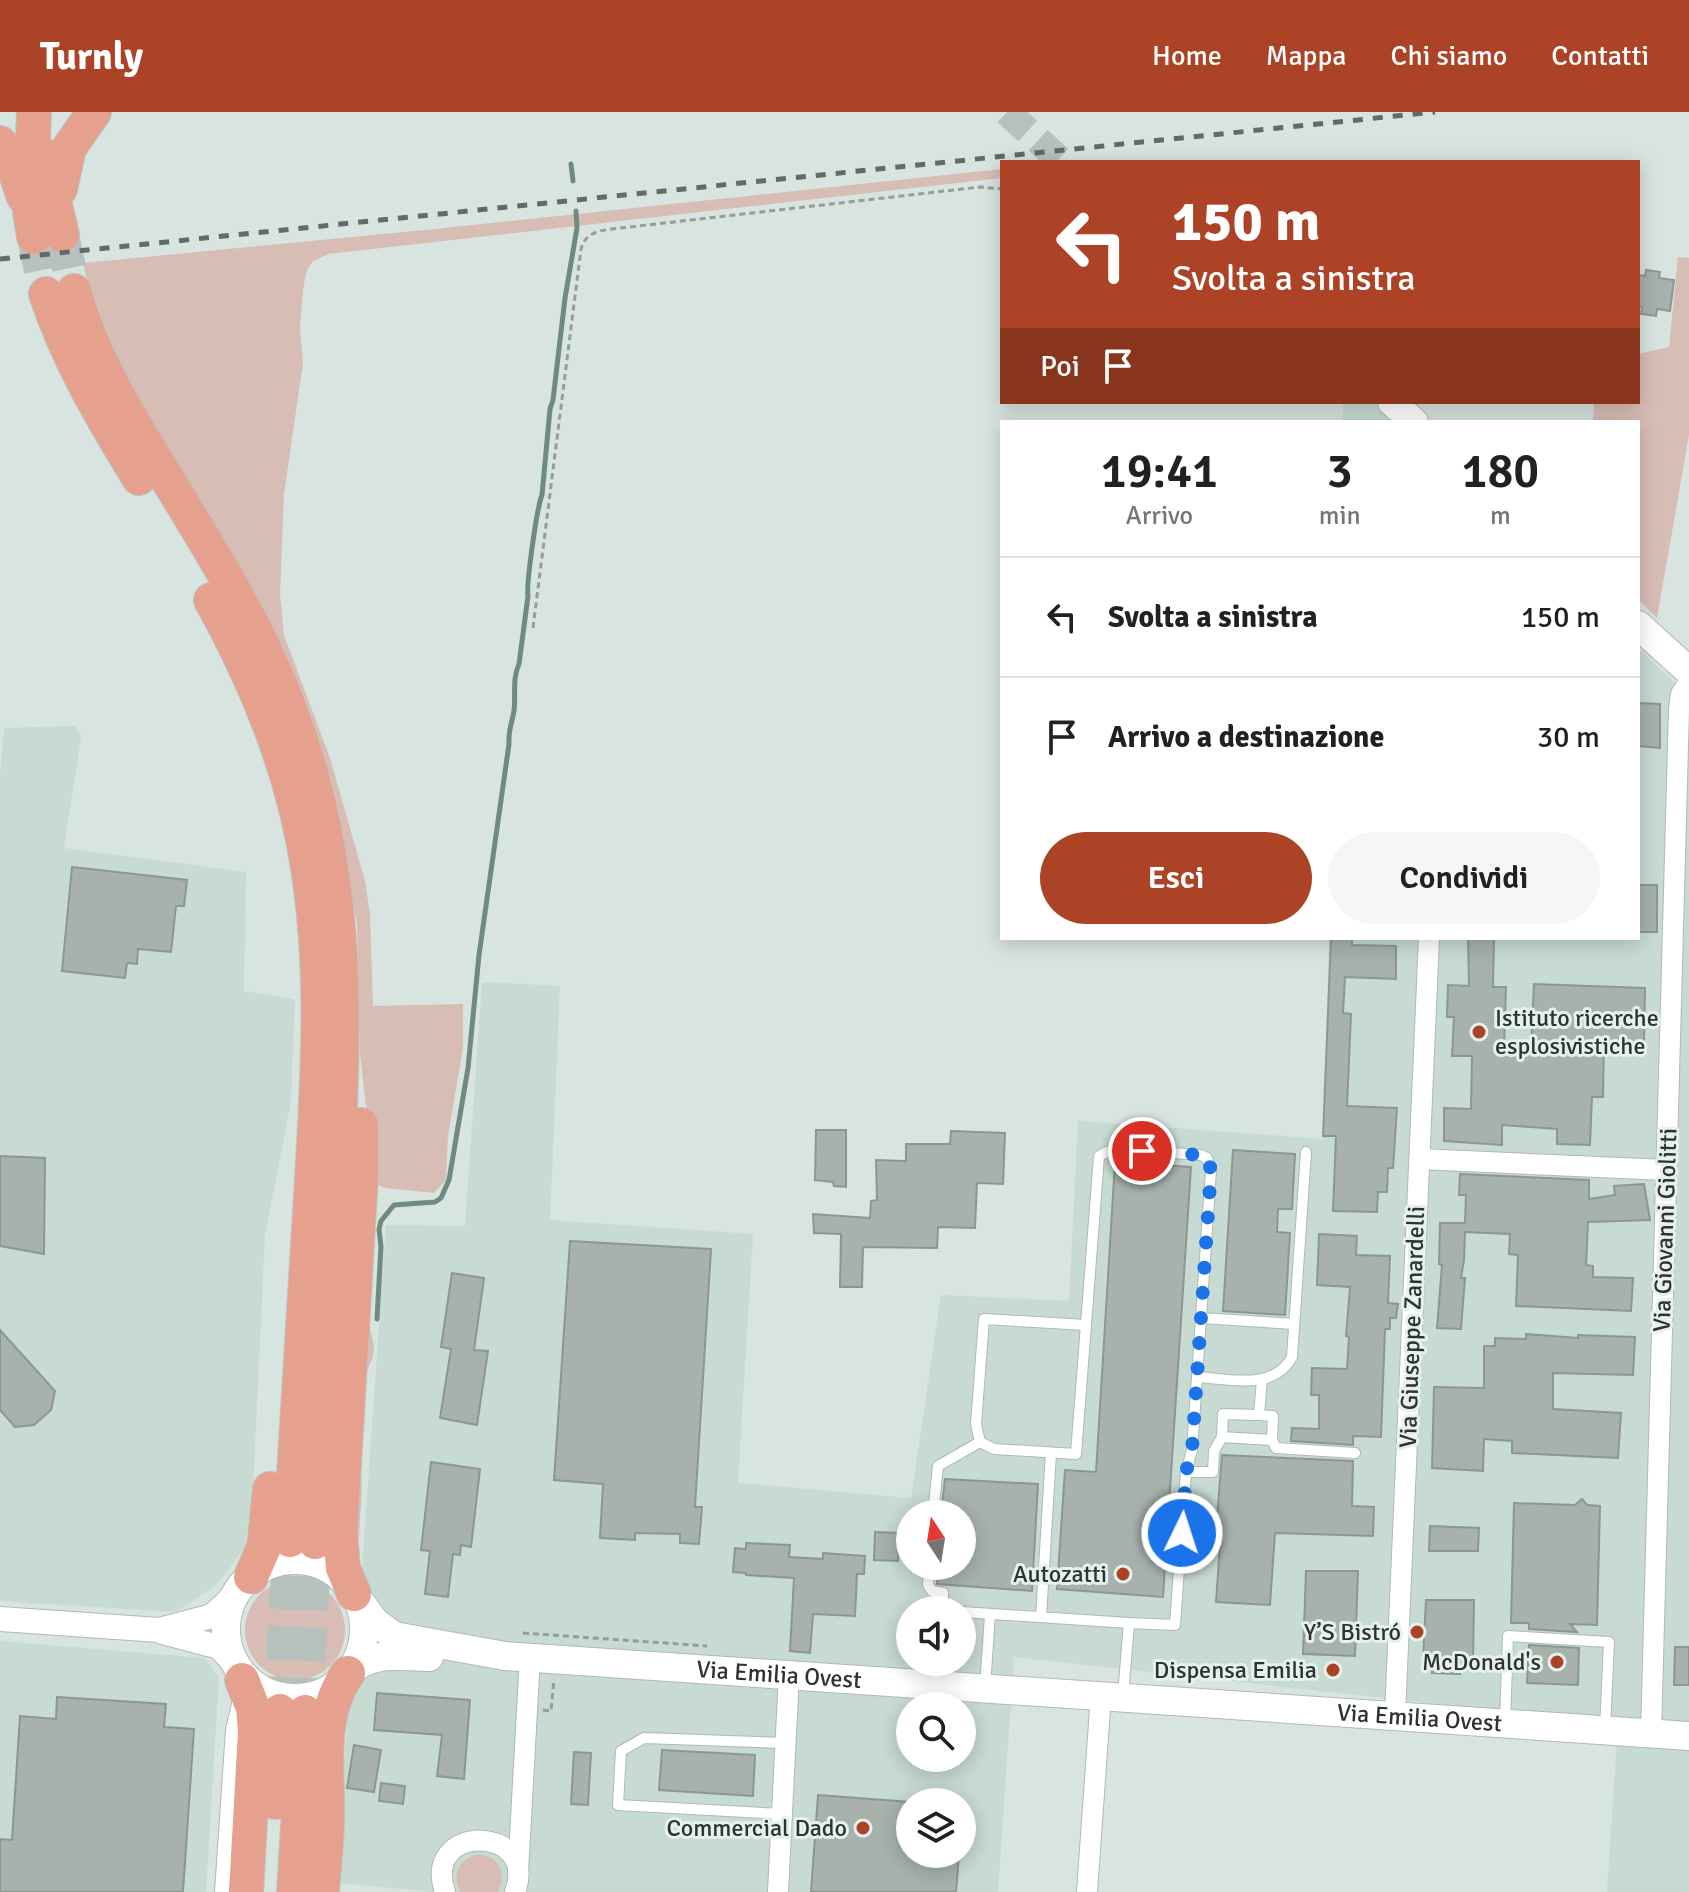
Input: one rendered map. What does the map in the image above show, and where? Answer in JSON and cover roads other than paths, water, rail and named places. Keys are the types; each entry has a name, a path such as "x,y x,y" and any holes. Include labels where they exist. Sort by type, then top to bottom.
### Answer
{"highway":[{"path":"34,112 46,227"},
{"path":"46,227 50,112"},
{"path":"46,227 58,203 65,157 78,131 94,112"},
{"path":"0,143 46,227"},
{"path":"329,846 338,914 343,1004 338,1155 303,1541 318,1006 313,900 297,811 277,741 242,658 203,585 82,382 62,338 60,292 92,342 118,395 219,567 270,663 303,745 343,887 349,920 353,1042 361,1131 340,1532 343,1568 354,1594"},
{"path":"244,1585 262,1555 267,1530 289,1172 307,1040 307,938 297,811"},
{"path":"239,1673 253,1708 255,1732 246,1892"},
{"path":"322,1892 328,1724 335,1697 348,1673"},
{"path":"270,1892 292,1712 294,1892"}],"main road":[{"path":"1394,404 1412,420"},
{"path":"1640,627 1689,671"},
{"name":"Via Emilia Ovest","path":"244,1585 269,1566 301,1561 331,1571 375,1622 394,1636 518,1649 789,1674 1689,1736"},
{"path":"239,1673 228,1645 226,1624 244,1585"},
{"path":"348,1673 359,1655 363,1634 362,1613 354,1594"},
{"name":"Via Emilia Ovest","path":"239,1673 259,1688 290,1698 322,1693 359,1663 377,1657 518,1649"}],"street":[{"name":"Via Giovanni Giolitti","path":"1651,1733 1679,709 1681,694 1689,682"},
{"name":"Via Giuseppe Zanardelli","path":"1395,1715 1429,940"},
{"path":"1419,1159 1666,1170"},
{"name":"Via Emilia Ovest","path":"152,1630 206,1618 222,1609 244,1585"},
{"name":"Via Emilia Ovest","path":"0,1619 152,1630 214,1645 226,1653 239,1673"},
{"path":"516,1882 527,1709 518,1649"},
{"path":"225,1892 236,1730 245,1693 239,1673"},
{"path":"778,1892 789,1674"},
{"path":"1087,1892 1112,1696"},
{"path":"445,1892 441,1876 450,1853 460,1845 485,1839 511,1824 521,1808"},
{"path":"485,1839 507,1850 514,1860 516,1882"}],"lane":[{"path":"976,1613 1175,1625 1186,1472 1192,1450 1211,1163 1207,1158 1201,1155 1113,1149 1099,1156 1096,1162 1076,1454 994,1449 980,1442"},
{"path":"1197,1377 1274,1378 1285,1369 1292,1357 1306,1152"},
{"path":"1201,1318 1294,1324"},
{"path":"980,1442 976,1424 984,1319 1086,1325"},
{"path":"1259,1415 1262,1380"},
{"path":"1186,1472 1213,1472 1214,1451 1222,1437 1223,1414 1273,1416 1272,1440 1276,1448 1355,1453"},
{"path":"1222,1437 1272,1440"},
{"path":"934,1500 938,1466 980,1442"},
{"path":"1041,1617 1051,1453"},
{"path":"928,1580 932,1591 943,1593 943,1596"},
{"path":"985,1687 990,1614"},
{"path":"1112,1696 1129,1623"},
{"path":"1505,1723 1508,1636 1609,1642 1605,1730"},
{"path":"781,1814 618,1805 619,1778 621,1751 644,1738 785,1743"}],"waterway":[{"path":"571,164 573,181"},
{"path":"377,1319 381,1221 394,1205 435,1202 441,1198 449,1180 468,1068 479,955 514,711 550,409 577,228 576,211"}],"tunnel":[{"path":"1007,112 1060,160"},
{"path":"62,235 74,291"},
{"path":"34,237 46,294"},
{"path":"280,1711 290,1540"},
{"path":"305,1712 315,1542"}],"railway":[{"path":"0,259 1435,112"}],"place":[{"name":"Istituto ricerche esplosivistiche","path":"1479,1032"},
{"name":"Autozatti","path":"1123,1574"},
{"name":"Y’S Bistró","path":"1417,1632"},
{"name":"McDonald's","path":"1557,1662"},
{"name":"Dispensa Emilia","path":"1333,1670"},
{"name":"Commercial Dado","path":"863,1828"}]}
